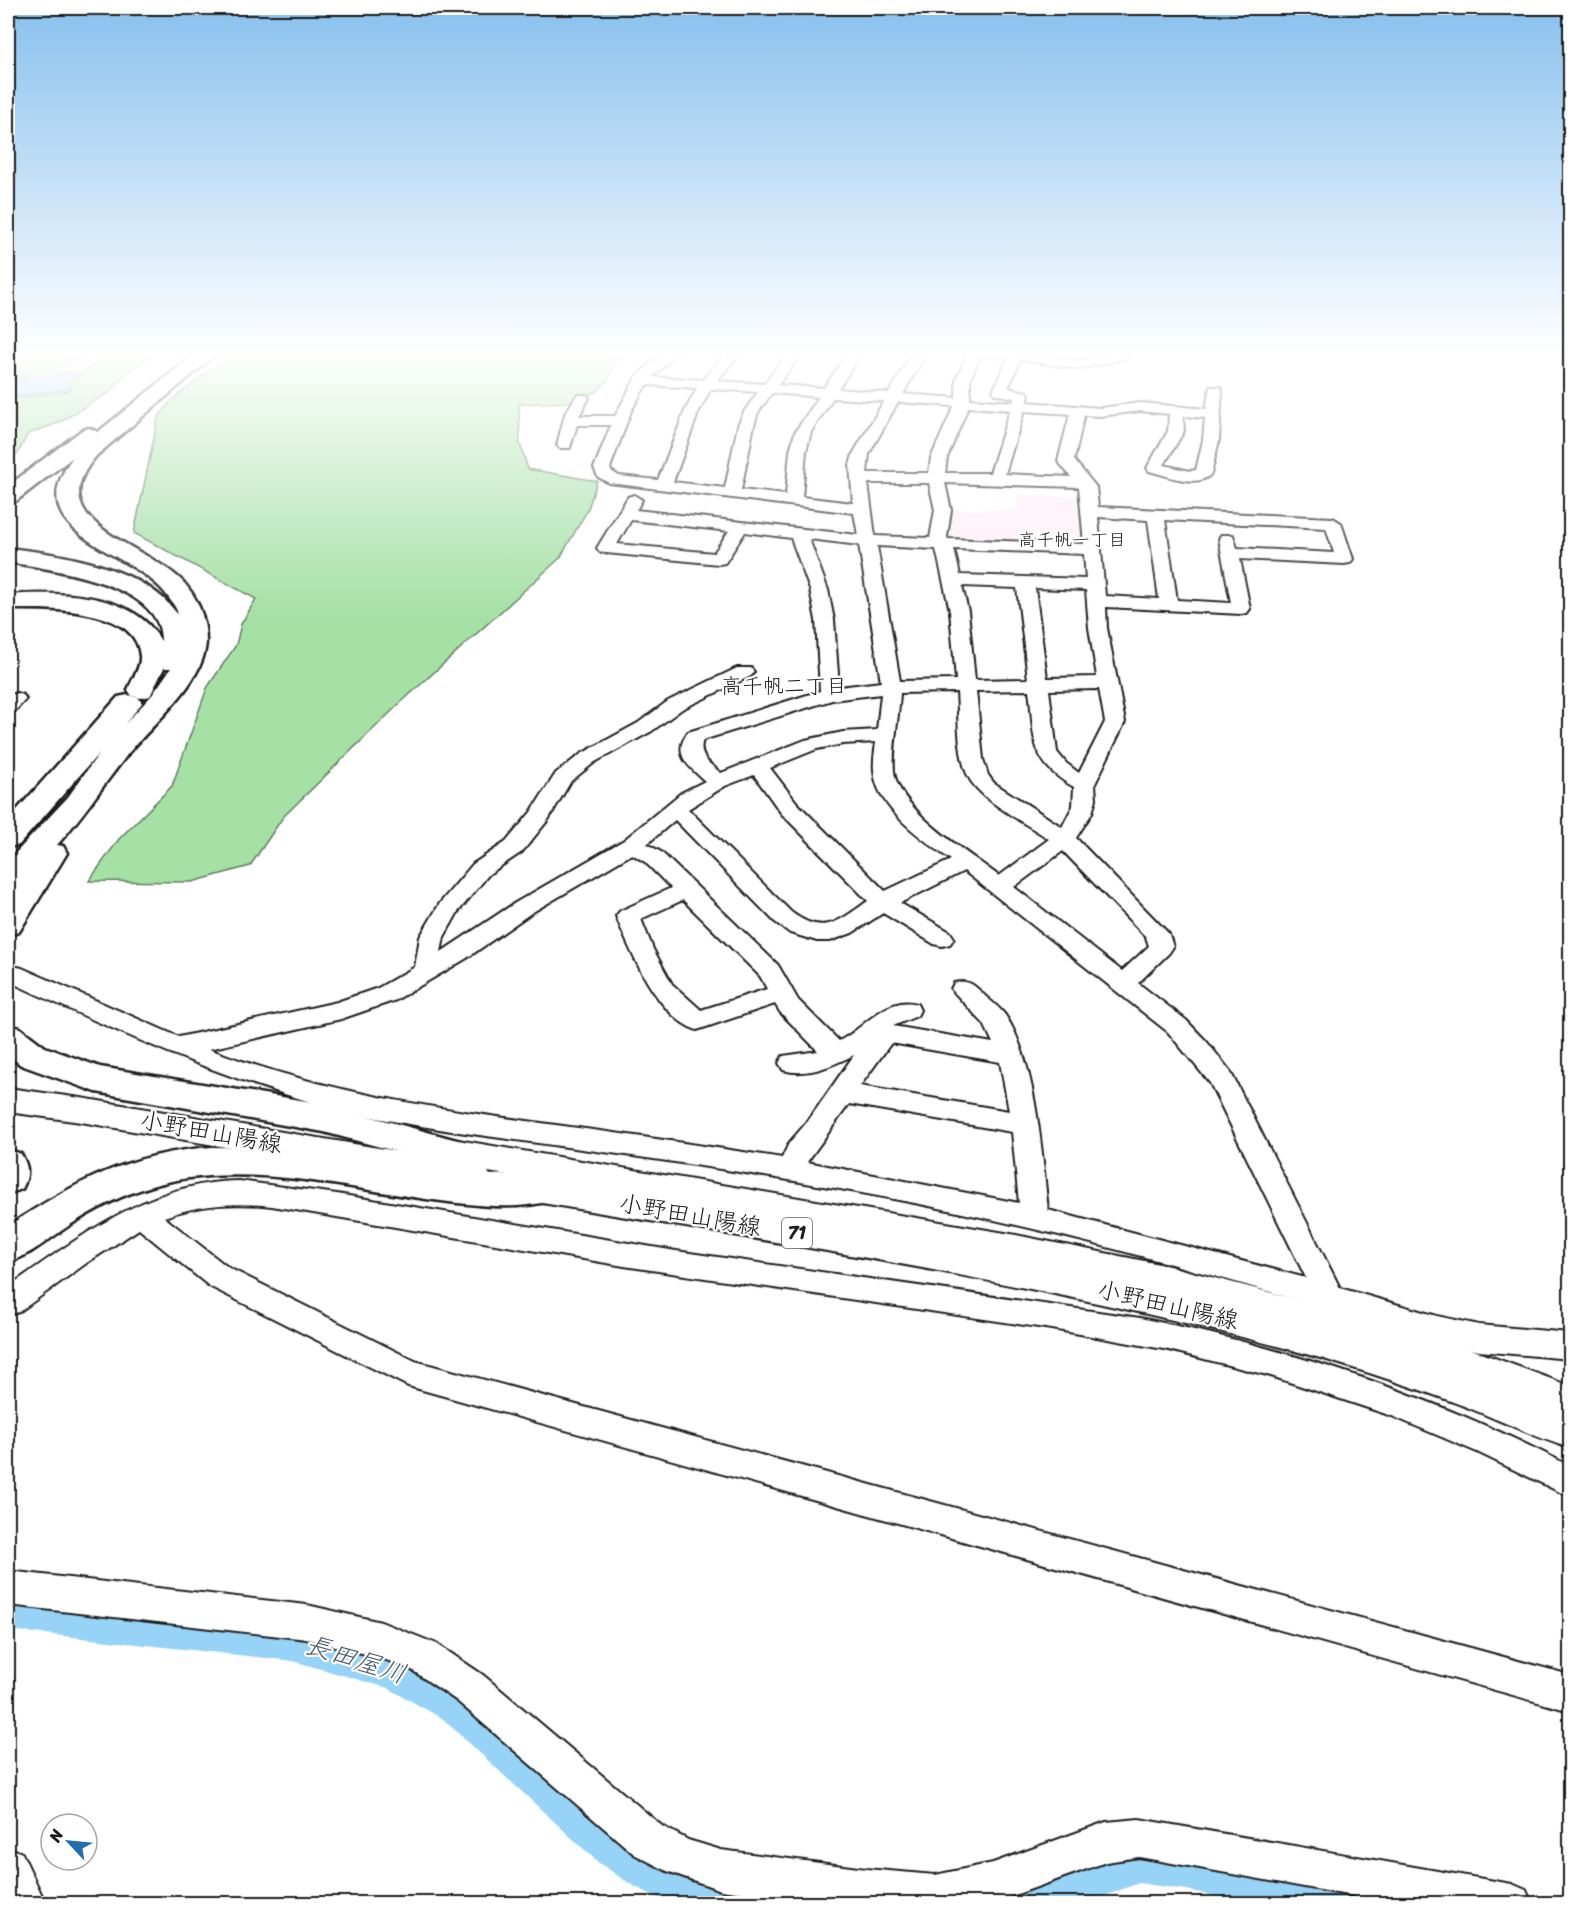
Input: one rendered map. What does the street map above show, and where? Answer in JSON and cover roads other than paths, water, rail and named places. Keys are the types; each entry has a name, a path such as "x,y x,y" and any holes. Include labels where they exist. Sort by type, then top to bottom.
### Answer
{"highway":[{"path":"8,480 63,439"},
{"path":"8,496 84,439"},
{"path":"8,838 50,791 144,701 181,677 193,643 192,615 176,586 158,572 102,540 76,519 68,502 68,484 76,467 103,439"},
{"path":"8,548 64,559 130,577 151,587 175,606 187,626 183,657 170,685 144,701"},
{"path":"8,555 86,571 140,591 163,610 174,630 172,653 115,752 78,803 8,880"},
{"path":"8,602 44,601 75,604 106,611 133,624 145,634 151,645 153,659 144,701"},
{"path":"8,859 50,791"},
{"path":"8,925 52,853 78,803"},
{"path":"8,1037 33,1056 96,1079 324,1118 451,1152"},
{"path":"8,1246 57,1214 121,1179 146,1171 195,1161 296,1167 475,1190 539,1189"},
{"path":"8,1164 8,1179"}],"main road":[{"name":"小野田山陽線","path":"8,1081 451,1152 1011,1248 1169,1281 1433,1351 1570,1403"},
{"name":"小野田山陽線","path":"8,1100 93,1112 1013,1271 1279,1330 1388,1363 1494,1399 1570,1430"}],"street":[{"path":"565,445 566,439"},
{"path":"613,439 602,468 604,474 615,480 862,509"},
{"path":"664,486 681,439"},
{"path":"732,494 743,439"},
{"path":"794,501 801,439"},
{"path":"869,439 858,465 859,478 891,687 884,771 898,804 909,817 1177,1026 1198,1048 1221,1078 1330,1297"},
{"path":"947,439 939,458 936,478 943,510 938,538 944,544 959,611 973,759 978,775 986,787 1064,839 1157,934 1161,946 1137,974 1121,983"},
{"path":"996,478 1009,439"},
{"path":"999,887 1064,839 1084,809 1087,795 1084,784 1115,722 1098,628 1088,487 1066,461 1071,439"},
{"path":"1171,439 1155,468 1190,476 1203,474 1211,439"},
{"path":"859,478 996,478 1084,482"},
{"path":"643,484 606,548 719,559 740,527"},
{"path":"1089,512 1333,523 1344,559 1230,553"},
{"path":"625,514 868,541 1091,549"},
{"path":"1156,515 1169,605"},
{"path":"953,580 1025,583 1169,605 1241,609 1222,518"},
{"path":"798,533 819,590 825,620 830,694"},
{"path":"1025,583 1047,752 1055,765 1066,775 1084,784"},
{"path":"426,972 432,937 448,908 481,869 514,847 540,815 563,777 588,758 621,738 645,727 675,705 744,672"},
{"path":"718,782 689,753 688,746 695,736 830,694 891,687 1106,682"},
{"path":"176,1047 341,1010 387,994 426,972 523,908 632,845 689,798 718,782 812,744 843,738 886,735"},
{"path":"758,766 789,808 883,903 942,938"},
{"path":"676,809 793,925 813,932 828,933 845,928 883,903 966,862"},
{"path":"632,845 653,857 769,971 789,1006 836,1053"},
{"path":"686,890 628,916 641,949 663,989 697,1021 780,993"},
{"path":"13,974 176,1047 257,1077 336,1099 465,1123 790,1169 960,1200 1165,1250 1437,1329 1479,1338 1570,1346"},
{"path":"963,989 994,1019 1011,1055 1025,1124 1035,1217"},
{"path":"792,1063 819,1061 857,1043 885,1019 908,1010"},
{"path":"790,1169 799,1150 843,1093 879,1038 889,1034 1011,1055"},
{"path":"843,1093 1025,1124"},
{"path":"586,1175 599,1141"},
{"path":"8,1303 90,1244 141,1215 208,1194 278,1196 603,1252 1113,1326 1225,1350 1336,1384 1493,1444 1570,1482"},
{"path":"141,1215 219,1277 408,1373 1570,1693"},
{"path":"8,1588 307,1622 381,1640 424,1657 470,1688 648,1840 681,1857 721,1870 866,1889 935,1895 993,1883 1106,1842 1139,1838 1512,1904"}],"waterway":[{"name":"長田屋川","path":"8,1608 293,1638 393,1666 423,1680 460,1702 617,1845 650,1867 690,1886 736,1899 776,1904"},
{"name":"長田屋川","path":"1017,1904 1094,1872 1139,1857 1187,1864 1375,1904"}],"district":[{"name":"高千帆一丁目","path":"1072,540"},
{"name":"高千帆二丁目","path":"784,686"}]}
